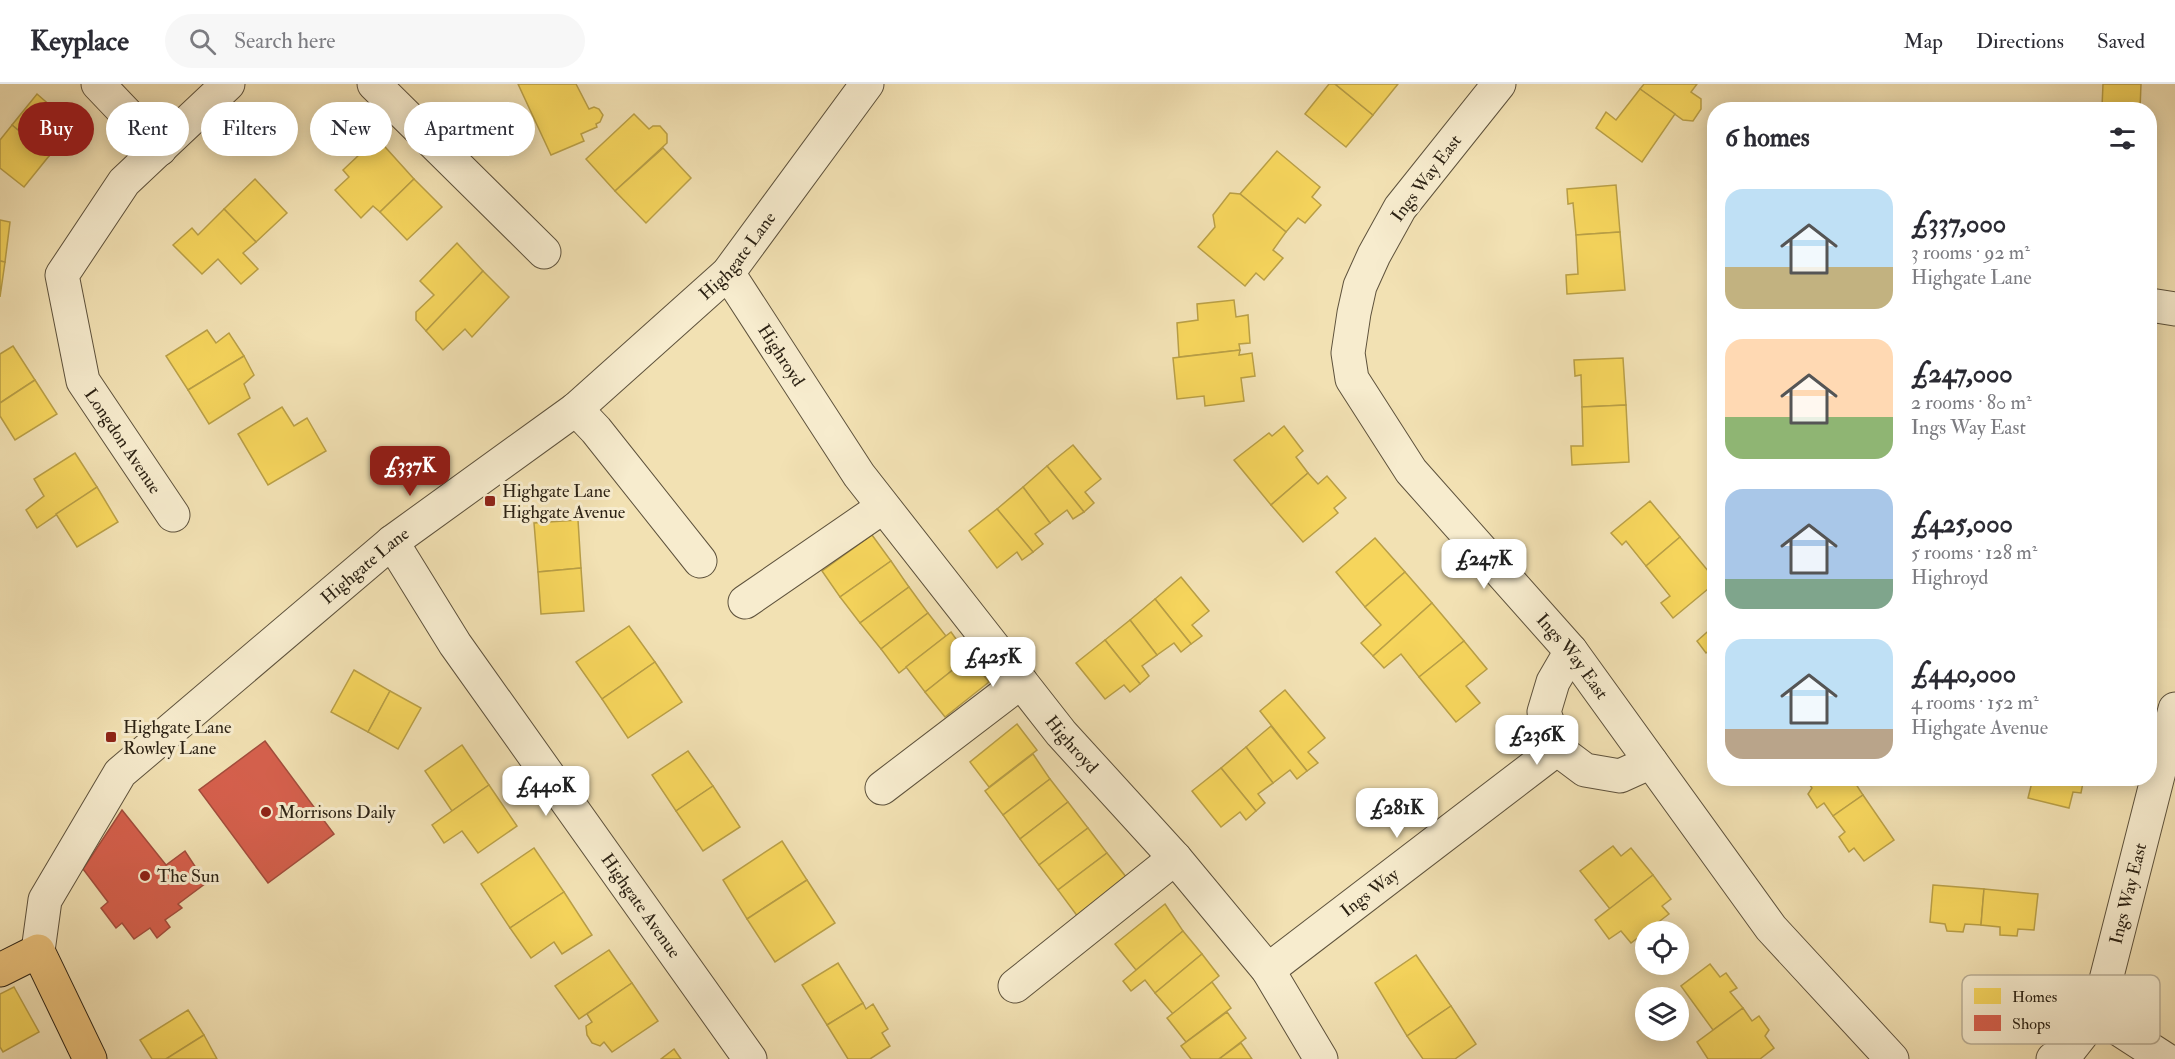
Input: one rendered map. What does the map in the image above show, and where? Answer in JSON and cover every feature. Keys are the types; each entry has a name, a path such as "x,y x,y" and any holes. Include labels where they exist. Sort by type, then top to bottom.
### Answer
{"main road":[{"path":"0,970 38,951 90,1059"}],"street":[{"path":"98,84 115,102"},
{"name":"Longdon Avenue","path":"189,121 228,84"},
{"path":"374,84 544,252"},
{"name":"Highgate Lane","path":"38,951 45,900 120,772 392,542 576,409 728,273 867,84"},
{"name":"Ings Way East","path":"1499,84 1400,208 1360,286 1348,353 1352,379 1411,471 1571,651 1771,928 1892,1059"},
{"name":"Longdon Avenue","path":"152,156 124,182 63,275 83,381 173,515"},
{"name":"Highroyd","path":"728,273 859,475 1061,733 1175,858 1268,970 1321,1059"},
{"path":"2157,306 2175,309"},
{"path":"576,409 596,430 700,561"},
{"path":"745,602 884,507"},
{"name":"Highgate Avenue","path":"392,542 455,644 750,1059"},
{"path":"1571,651 1553,682 1544,712 1557,749 1585,770 1620,776 1651,762"},
{"path":"882,788 1021,682"},
{"name":"Ings Way East","path":"2157,780 2175,709"},
{"name":"Ings Way","path":"1268,970 1557,749"},
{"name":"Ings Way East","path":"2107,975 2155,786"},
{"path":"1015,986 1175,858"},
{"name":"Ings Way East","path":"2053,1059 2067,1053 2074,1044"},
{"path":"2142,1044 2165,1059"}],"building: Homes":[{"path":"518,84 576,84 589,109 594,107 599,109 603,115 600,122 596,124 597,127 581,134 584,141 551,155 535,121 535,102 526,102"},
{"path":"1329,84 1335,84 1373,115 1346,147 1305,114"},
{"path":"1335,84 1398,84 1373,115"},
{"path":"1644,84 1697,84 1691,92 1701,99 1701,109 1693,121 1683,120 1640,89"},
{"path":"2103,84 2141,84 2140,102 2102,102"},
{"path":"1640,89 1675,114 1642,162 1596,128 1606,112 1616,120"},
{"path":"37,94 46,102 31,102"},
{"path":"634,114 649,129 653,126 660,126 667,134 667,143 615,191 586,159"},
{"path":"18,118 18,130 12,125"},
{"path":"12,125 18,130 18,156 49,156 24,187 0,168 0,140"},
{"path":"663,148 691,178 646,223 615,191"},
{"path":"1277,151 1320,187 1312,197 1321,205 1305,223 1298,218 1286,232 1240,194"},
{"path":"392,155 414,179 380,212 373,206 361,218 335,190 349,177 343,170 358,156"},
{"path":"255,179 287,213 256,242 224,209"},
{"path":"414,179 442,207 407,240 380,212"},
{"path":"1616,185 1620,232 1576,235 1573,203 1568,204 1567,189"},
{"path":"1230,193 1240,194 1286,232 1273,250 1283,258 1264,280 1256,273 1245,286 1198,247 1215,227 1213,215"},
{"path":"224,209 256,242 243,253 258,269 241,284 218,259 202,274 173,245 192,228 198,235"},
{"path":"0,220 10,222 5,262 0,261"},
{"path":"1620,232 1625,290 1567,294 1566,275 1578,274 1576,235"},
{"path":"457,243 483,271 426,331 416,320 416,312 434,295 420,281"},
{"path":"0,261 5,262 0,297"},
{"path":"483,271 509,297 472,337 465,329 443,350 426,331"},
{"path":"1234,300 1236,317 1248,315 1250,343 1239,344 1240,350 1179,357 1177,323 1198,320 1197,304"},
{"path":"207,330 216,343 229,333 244,356 188,390 166,356"},
{"path":"13,346 35,380 0,403 0,354"},
{"path":"1240,350 1239,355 1252,353 1255,376 1241,378 1244,401 1205,406 1204,396 1177,399 1173,358"},
{"path":"244,356 254,375 244,384 250,398 209,424 188,390"},
{"path":"1623,358 1626,405 1582,407 1581,375 1575,376 1574,360"},
{"path":"35,380 57,414 15,440 0,416 0,403"},
{"path":"1626,405 1629,462 1572,465 1571,446 1583,446 1582,407"},
{"path":"282,407 294,426 307,418 326,451 268,485 238,434"},
{"path":"1284,426 1303,451 1296,457 1308,473 1271,505 1234,460 1269,433 1272,436"},
{"path":"1073,445 1101,479 1085,492 1094,503 1084,512 1047,466"},
{"path":"75,453 97,487 37,528 26,510 44,496 34,479"},
{"path":"1047,466 1084,512 1073,519 1067,510 1050,523 1023,487"},
{"path":"1308,473 1318,484 1327,476 1346,498 1334,508 1338,513 1303,542 1271,505"},
{"path":"97,487 118,522 77,547 56,514"},
{"path":"1023,487 1050,523 1035,534 1043,544 1033,552 997,509"},
{"path":"1650,501 1680,537 1646,566 1626,541 1622,545 1611,533"},
{"path":"997,509 1033,552 1022,560 1017,552 997,568 969,531"},
{"path":"578,520 581,568 538,572 534,523"},
{"path":"872,535 891,561 840,597 822,571"},
{"path":"1680,537 1707,570 1707,590 1673,618 1661,603 1670,596 1646,566"},
{"path":"1375,538 1405,572 1365,607 1336,572"},
{"path":"891,561 909,587 860,623 840,597"},
{"path":"581,568 584,611 541,614 538,572"},
{"path":"1405,572 1432,603 1373,656 1361,643 1381,625 1365,607"},
{"path":"1181,577 1209,611 1192,625 1202,636 1191,644 1155,599"},
{"path":"909,587 928,613 881,649 860,623"},
{"path":"1155,599 1191,644 1181,652 1174,643 1157,655 1130,620"},
{"path":"1432,603 1464,641 1419,677 1401,654 1384,668 1373,656"},
{"path":"928,613 946,636 899,673 881,649"},
{"path":"1130,620 1157,655 1142,666 1149,676 1140,684 1105,640"},
{"path":"629,626 655,662 602,699 576,662"},
{"path":"951,632 969,657 925,692 906,667"},
{"path":"1707,632 1707,652 1706,653 1697,641"},
{"path":"1105,640 1140,684 1130,692 1124,685 1105,699 1076,663"},
{"path":"1464,641 1487,669 1466,686 1480,703 1456,722 1419,677"},
{"path":"969,657 989,682 945,717 925,692"},
{"path":"655,662 682,702 628,738 602,699"},
{"path":"354,670 390,691 368,732 331,712"},
{"path":"1285,690 1325,738 1308,752 1318,763 1307,771 1260,711"},
{"path":"390,691 421,708 398,749 368,732"},
{"path":"1017,724 1037,750 989,787 970,762"},
{"path":"1271,726 1307,771 1297,779 1290,770 1273,783 1246,747"},
{"path":"462,745 489,785 452,811 425,771"},
{"path":"1246,747 1273,783 1258,794 1265,803 1256,811 1221,768"},
{"path":"688,751 713,786 676,811 652,775"},
{"path":"1033,754 1050,779 1003,815 985,791"},
{"path":"1221,768 1256,811 1246,820 1240,812 1221,827 1192,791"},
{"path":"1050,779 1068,802 1020,839 1003,815"},
{"path":"489,785 517,826 478,853 462,831 444,843 432,825"},
{"path":"713,786 740,827 703,851 676,811"},
{"path":"1811,786 1857,786 1863,795 1833,816 1824,803 1817,808 1808,794 1812,788"},
{"path":"2031,786 2082,786 2081,793 2073,792 2069,808 2028,798"},
{"path":"1863,795 1894,840 1864,861 1854,848 1849,852 1839,837 1845,832 1833,816"},
{"path":"1068,802 1088,828 1039,865 1020,839"},
{"path":"1088,828 1107,853 1058,890 1039,865"},
{"path":"782,841 807,880 747,919 723,880"},
{"path":"1613,846 1621,856 1631,848 1653,875 1610,909 1580,871"},
{"path":"534,848 564,892 510,928 481,884"},
{"path":"1107,853 1127,878 1078,917 1058,890"},
{"path":"1653,875 1671,899 1662,906 1669,914 1660,921 1635,921 1635,940 1631,943 1621,931 1609,939 1595,920"},
{"path":"807,880 835,923 775,962 747,919"},
{"path":"1933,885 1984,889 1981,925 1965,924 1963,932 1947,931 1945,924 1930,922"},
{"path":"1984,889 2038,894 2034,930 2018,929 2017,936 2000,935 2000,927 1981,925"},
{"path":"564,892 592,935 562,954 554,942 531,958 510,928"},
{"path":"1165,904 1183,931 1136,970 1115,944"},
{"path":"1183,931 1202,954 1155,993 1145,980 1131,991 1123,981"},
{"path":"609,950 632,983 579,1019 555,986"},
{"path":"1202,954 1219,976 1173,1014 1155,993"},
{"path":"1416,955 1451,1006 1407,1036 1375,983"},
{"path":"838,963 863,1003 827,1025 802,985"},
{"path":"1710,964 1720,977 1726,973 1737,988 1730,992 1743,1008 1713,1030 1689,997 1689,987 1681,986"},
{"path":"1212,982 1231,1008 1186,1042 1167,1018"},
{"path":"632,983 658,1021 612,1052 604,1042 600,1046 592,1043 587,1035 586,1026 592,1022 587,1014"},
{"path":"14,987 39,1032 3,1052 0,1047 0,994"},
{"path":"863,1003 866,1009 873,1004 888,1029 882,1033 890,1046 870,1059 848,1059 827,1025"},
{"path":"1451,1006 1476,1044 1455,1059 1423,1059 1407,1036"},
{"path":"1743,1008 1752,1021 1759,1016 1769,1030 1765,1036 1774,1048 1760,1059 1708,1059 1697,1042"},
{"path":"188,1010 204,1035 166,1059 152,1059 140,1040"},
{"path":"1227,1012 1246,1038 1219,1059 1191,1059 1181,1046"},
{"path":"204,1035 217,1059 166,1059"},
{"path":"1241,1043 1252,1059 1219,1059"},
{"path":"674,1049 681,1059 661,1059"}],"building: Shops":[{"name":"Morrisons Daily","path":"265,741 334,834 268,883 199,790"},
{"name":"The Sun","path":"122,810 166,865 185,851 206,883 178,904 182,908 165,920 170,927 157,938 150,928 134,939 122,923 116,928 101,908 108,902 83,869"}],"place":[{"name":"Highgate Lane Highgate Avenue","path":"490,501"},
{"name":"Highgate Lane Rowley Lane","path":"111,737"},
{"name":"Morrisons Daily","path":"266,812"},
{"name":"The Sun","path":"145,876"}]}
